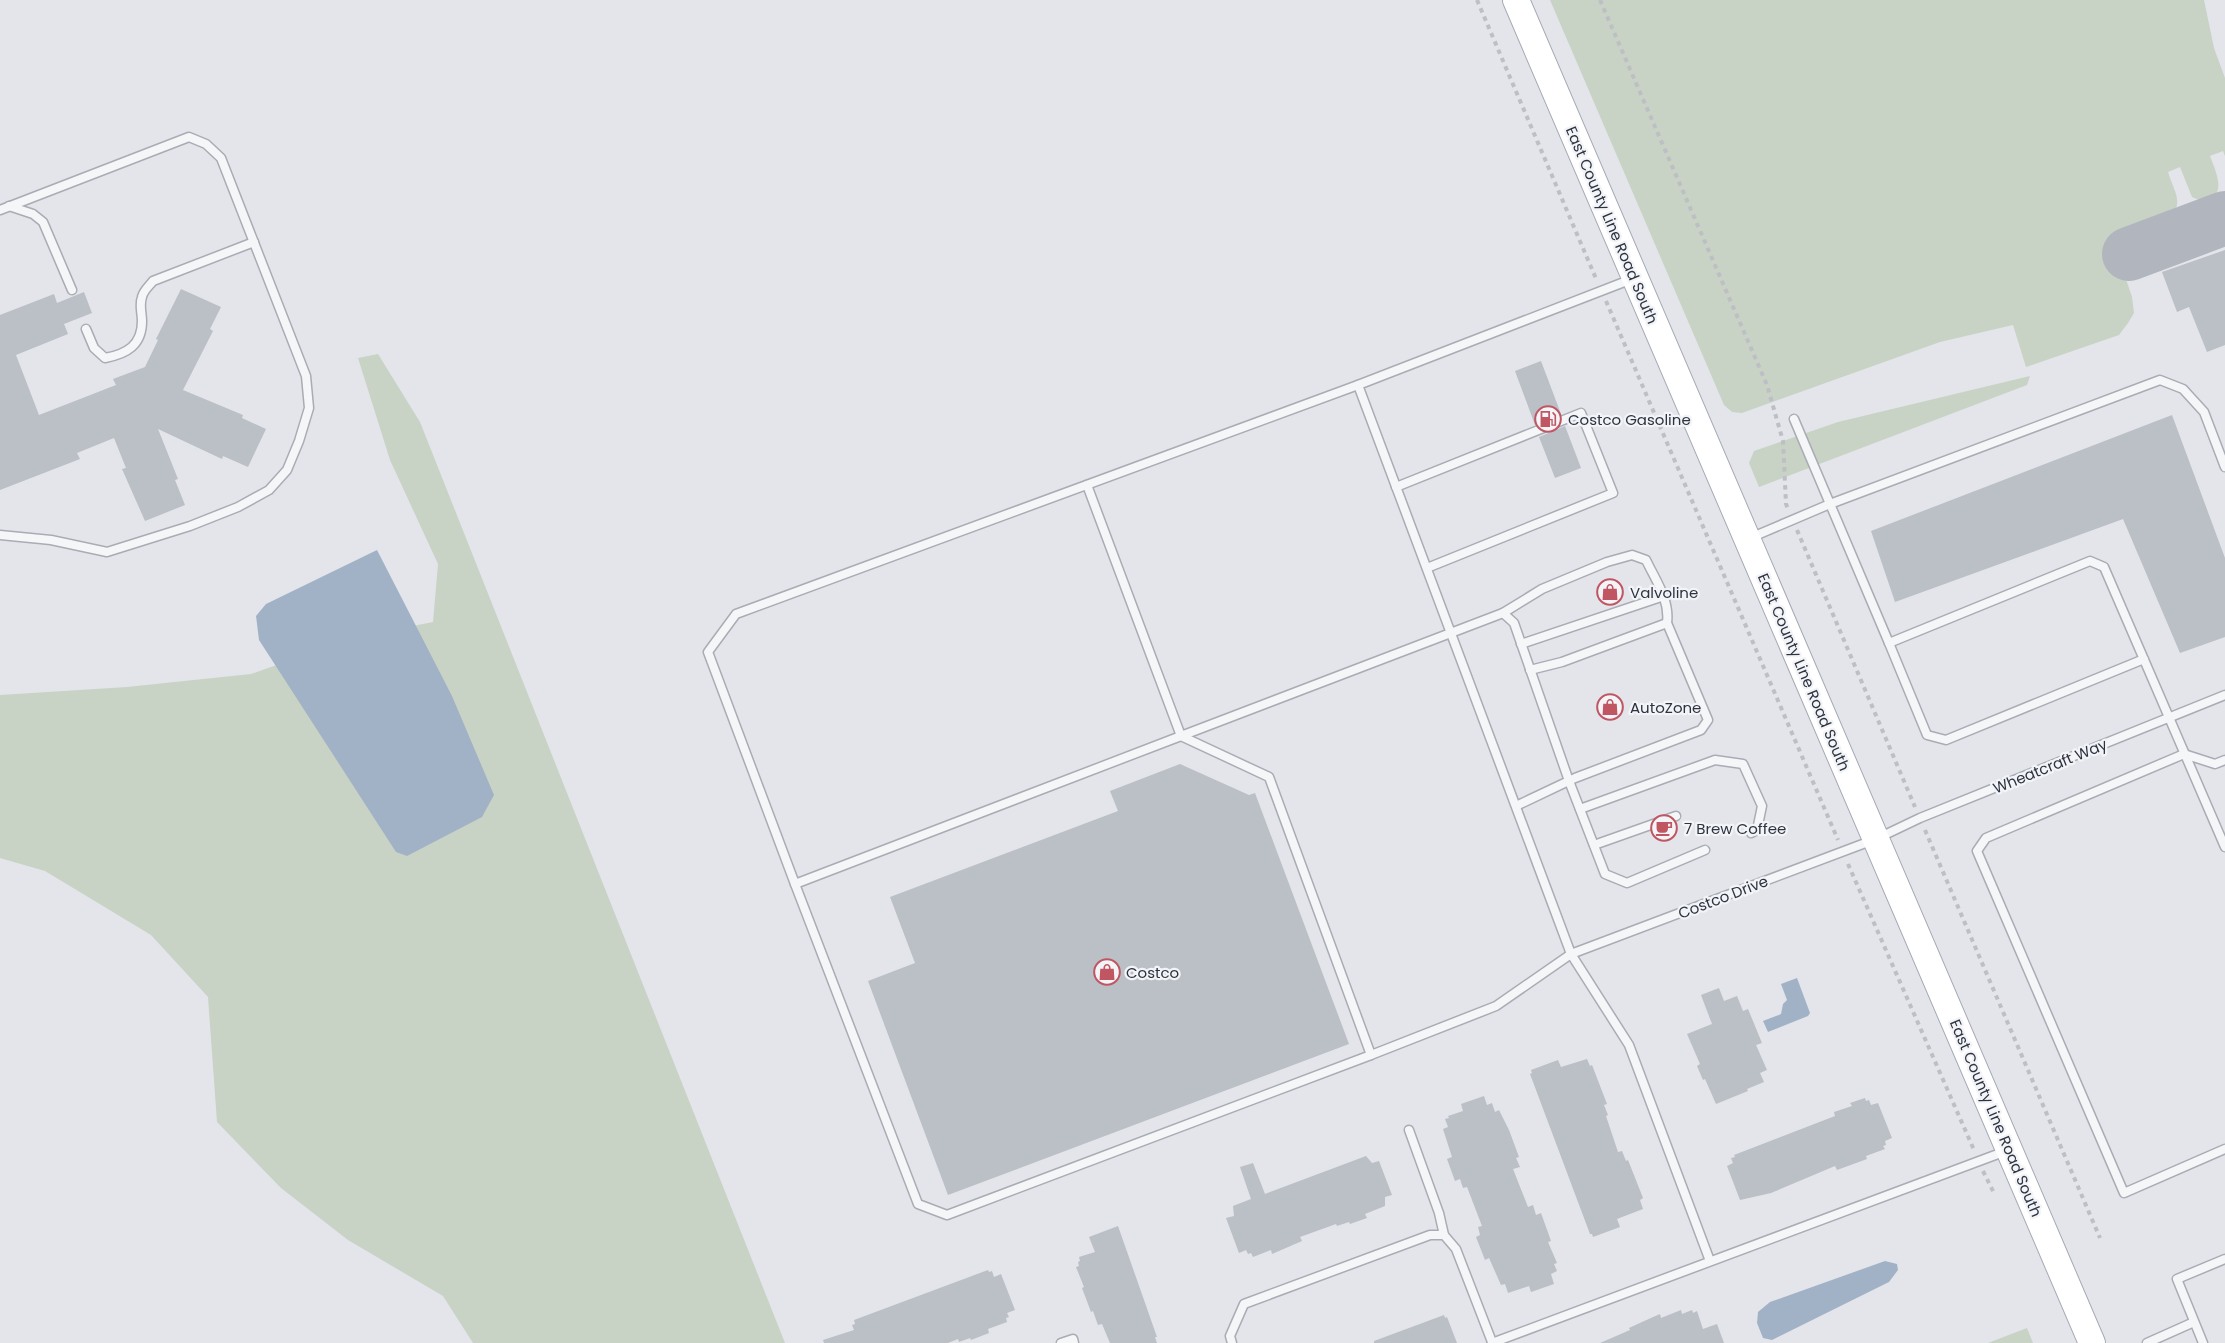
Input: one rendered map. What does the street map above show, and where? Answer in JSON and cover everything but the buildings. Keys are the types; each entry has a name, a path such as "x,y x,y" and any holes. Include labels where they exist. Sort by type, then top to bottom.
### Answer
{"main road":[{"name":"East County Line Road South","path":"1516,0 2092,1343"}],"lane":[{"path":"0,535 51,540 106,552 190,526 238,507 269,490 287,470 309,408 306,376 254,242 221,158 206,144 189,137 4,208"},
{"path":"4,208 33,213 43,222 72,290"},
{"path":"86,329 94,348 105,358 122,355 139,341 142,294 153,281 254,242"},
{"path":"1371,1055 1269,777 1182,736 1087,485 1359,386 1635,278"},
{"path":"1747,539 1830,504 2160,380 2183,389 2204,412 2225,467"},
{"path":"1359,386 1571,954 1629,1045 1710,1261"},
{"path":"1396,487 1581,413 1613,493 1427,568"},
{"path":"1794,418 1927,735 1946,740 2144,659"},
{"name":"Costco Drive","path":"1087,485 736,614 708,652 918,1204 947,1215 1371,1055 1496,1006 1571,954 1876,839"},
{"path":"795,884 1503,613 1542,590 1607,562 1632,555 1646,561 1664,596 1669,610 1667,623 1708,720 1701,730 1569,781 1516,806"},
{"path":"1889,643 2090,561 2104,567 2225,847"},
{"path":"1521,644 1664,596"},
{"path":"1503,613 1514,623 1569,781 1605,874 1627,883 1705,850"},
{"path":"1530,670 1562,662 1667,623"},
{"name":"Wheatcraft Way","path":"1876,839 1920,818 2225,696"},
{"path":"2225,760 2215,764 2184,754 1986,838 1977,851 2124,1193 2225,1149"},
{"path":"1580,810 1715,760 1743,764 1762,806 1757,830 1751,833"},
{"path":"1594,845 1676,816"},
{"path":"1409,1130 1439,1213 1444,1235 1456,1249 1492,1342 2010,1150"},
{"path":"1232,1343 1230,1336 1244,1305 1430,1235 1444,1235"},
{"path":"2203,1343 2176,1279 2225,1259"},
{"path":"2147,1343 2194,1322"},
{"path":"1061,1343 1073,1340 1074,1343"}],"path":[{"path":"1477,0 1842,851 1994,1193"},
{"path":"1600,0 1767,385 1783,441 1786,504 2100,1238"}],"green space":[{"path":"1550,0 2204,0 2214,48 2225,78 2225,156 2223,151 2210,156 2217,178 2217,192 2215,196 2207,200 2192,197 2180,167 2168,172 2177,196 2173,213 2168,218 2112,238 2132,297 2134,313 2119,335 2026,367 2013,325 1940,342 1742,413 1732,412 1724,405"},
{"path":"378,354 420,422 785,1343 473,1343 443,1296 348,1240 281,1188 217,1122 208,997 151,935 45,871 0,858 0,695 127,687 251,674 353,638 433,622 438,564 390,460 358,358"},
{"path":"2030,376 2027,385 1759,487 1749,463 1754,451 1838,422"},
{"path":"2027,1328 2033,1343 1988,1343"}],"water":[{"path":"377,550 452,696 494,795 482,817 407,856 396,852 259,640 256,616 266,604"},
{"path":"1797,978 1810,1013 1808,1016 1768,1032 1763,1021 1781,1014 1783,1004 1787,1000 1781,984"},
{"path":"1885,1261 1897,1264 1898,1270 1889,1282 1772,1340 1763,1338 1757,1323 1758,1312 1770,1302"}],"taxiway":[{"path":"2129,254 2225,218"}],"place":[{"name":"Costco Gasoline","path":"1548,419"},
{"name":"Valvoline","path":"1610,592"},
{"name":"AutoZone","path":"1610,707"},
{"name":"7 Brew Coffee","path":"1664,828"},
{"name":"Costco","path":"1107,972"}]}
